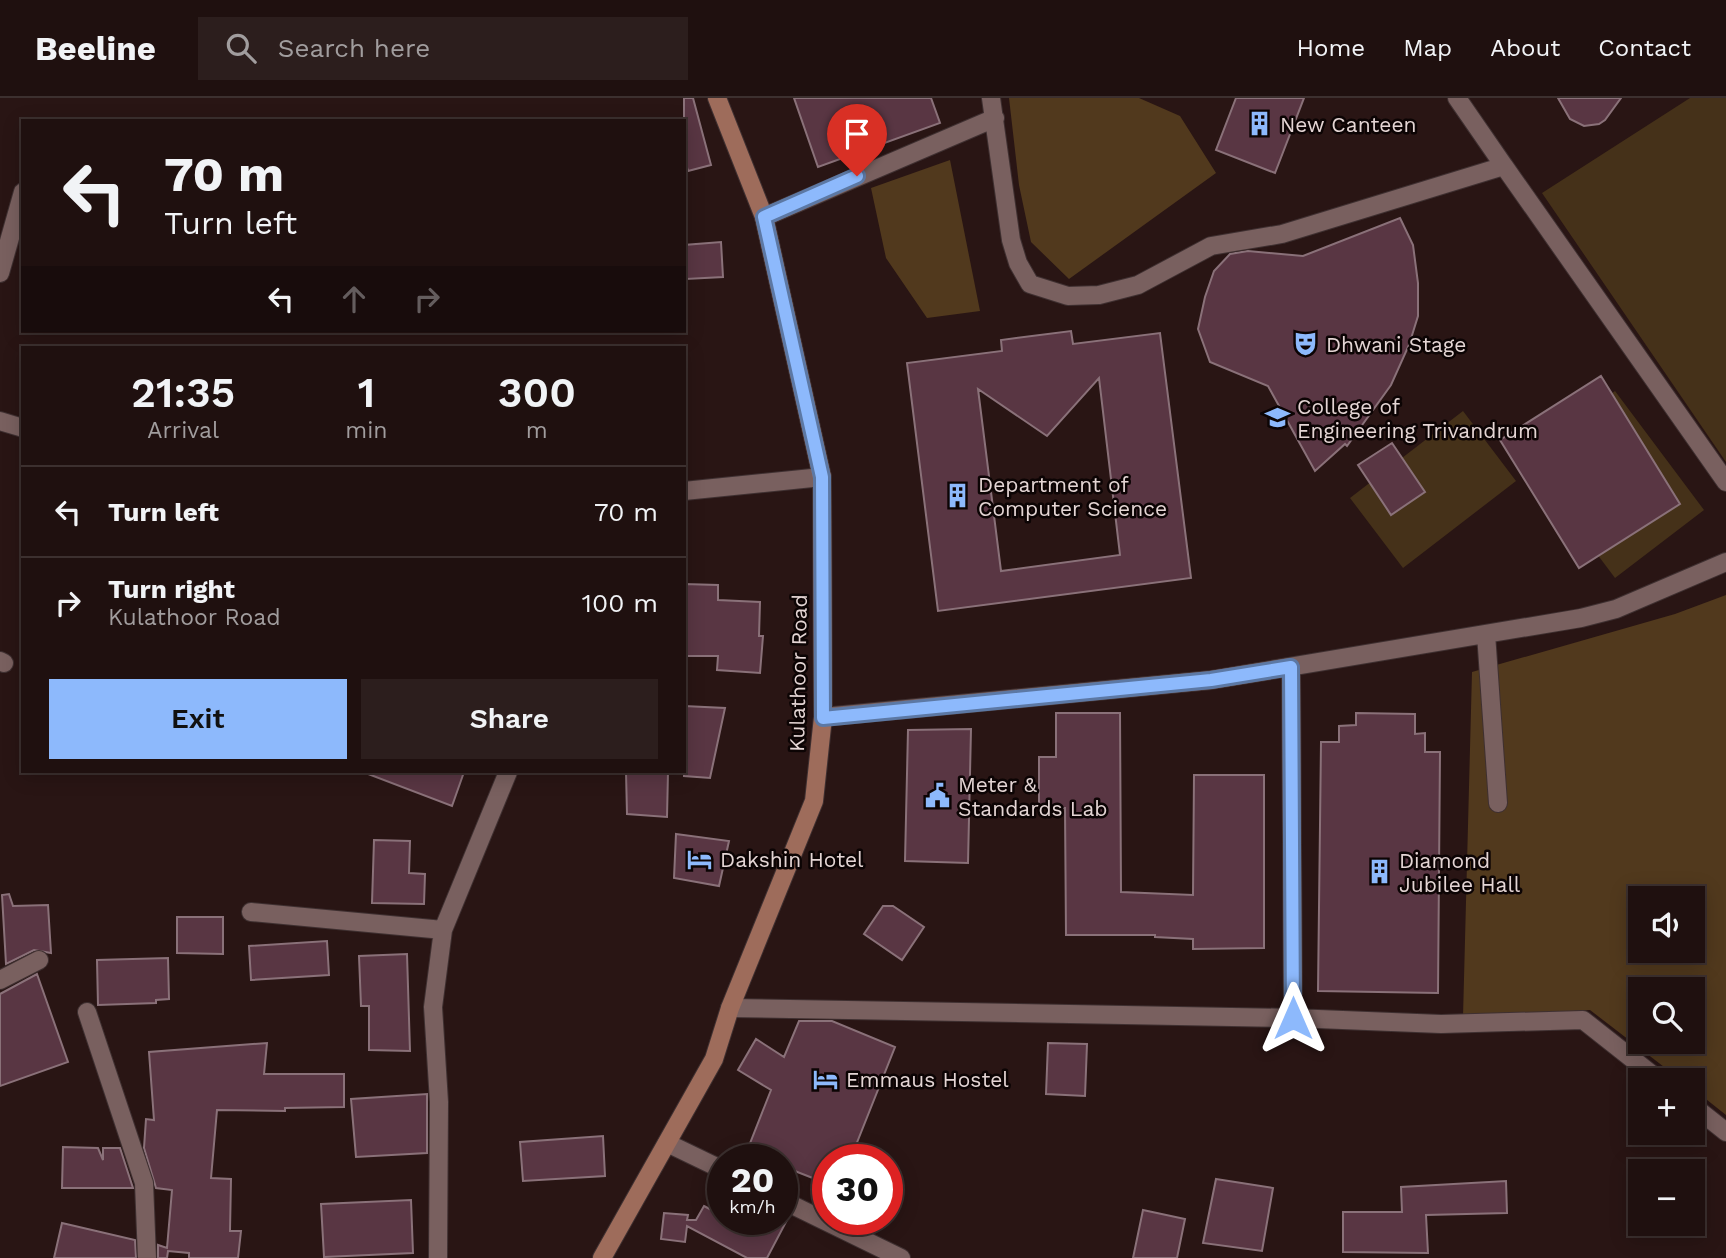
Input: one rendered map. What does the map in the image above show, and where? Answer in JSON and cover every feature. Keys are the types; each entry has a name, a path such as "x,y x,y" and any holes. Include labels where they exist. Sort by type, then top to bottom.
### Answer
{"main road":[{"name":"Kulathoor Road","path":"602,1258 714,1059 730,1008 814,801 823,718 822,477 764,217 717,98"}],"street":[{"path":"991,98 1011,240 1018,263 1030,284 1068,296 1099,295 1139,285 1212,246 1282,234 1504,166"},
{"path":"1457,98 1726,482"},
{"path":"764,217 995,118"},
{"path":"0,273 21,198"},
{"path":"0,421 21,427"},
{"path":"686,491 822,477"},
{"path":"823,718 1211,680 1486,634 1616,609 1726,562"},
{"path":"1486,634 1498,803"},
{"path":"1291,667 1293,1018"},
{"path":"438,1258 439,1102 433,1007 443,930 508,773"},
{"path":"251,912 443,930"},
{"path":"0,980 39,960"},
{"path":"730,1008 1293,1018 1441,1024 1583,1020 1644,1068"},
{"path":"87,1012 144,1183 147,1258"},
{"path":"1705,1115 1726,1132"},
{"path":"667,1143 707,1162"},
{"path":"798,1208 901,1258"}],"shaded area":[{"path":"1009,98 1139,98 1180,116 1216,173 1069,279 1031,242 1019,185"},
{"path":"1690,98 1726,98 1726,462 1542,193"},
{"path":"950,160 980,311 927,318 886,258 871,188"},
{"path":"1615,391 1704,510 1615,578 1525,458"},
{"path":"1463,411 1516,481 1403,568 1350,498"},
{"path":"1726,595 1726,1115 1705,1098 1705,1068 1665,1068 1647,1054 1705,1054 1705,977 1628,977 1628,1039 1590,1010 1463,1017 1472,672 1675,614"}],"building":[{"path":"684,98 693,98 711,165 688,171"},
{"path":"794,98 931,98 940,123 818,167"},
{"name":"New Canteen","path":"1236,98 1304,98 1275,173 1216,150"},
{"path":"1558,98 1621,98 1605,120 1599,124 1584,126 1570,119"},
{"name":"Dhwani Stage","path":"1400,218 1413,245 1418,283 1418,316 1409,345 1391,385 1347,446 1345,444 1315,471 1268,386 1210,362 1198,329 1205,297 1214,271 1230,254 1248,251 1303,256"},
{"path":"721,242 723,277 686,279 686,245"},
{"name":"Department of Computer Science","path":"1071,331 1073,344 1160,333 1191,578 938,611 907,363 1002,351 1001,340","holes":["1099,378 1120,555 1001,571 978,389 1047,436"]},
{"path":"1601,376 1680,504 1579,568 1500,440"},
{"path":"1392,443 1425,492 1391,515 1358,465"},
{"path":"686,584 718,585 718,600 760,602 759,636 763,636 760,673 717,670 718,656 686,656"},
{"path":"686,706 725,708 710,778 684,776"},
{"path":"1056,713 1120,713 1121,892 1193,895 1194,775 1264,775 1264,948 1193,949 1193,939 1155,935 1066,935 1065,808 1039,808 1039,757 1056,757"},
{"name":"Diamond Jubilee Hall","path":"1356,713 1415,714 1415,734 1425,733 1425,752 1440,752 1438,993 1318,991 1321,742 1339,742 1339,726 1356,725"},
{"name":"Meter & Standards Lab","path":"971,729 968,863 905,861 908,730"},
{"path":"368,773 464,773 452,806"},
{"path":"626,773 668,773 667,817 627,814"},
{"name":"Dakshin Hotel","path":"676,834 729,841 719,886 674,878"},
{"path":"374,840 410,841 409,873 425,874 424,904 372,903"},
{"path":"9,894 13,906 48,905 51,953 34,950 6,964 2,895"},
{"path":"883,906 893,906 924,927 902,960 864,934"},
{"path":"177,917 223,917 223,954 177,953"},
{"path":"327,941 329,975 251,980 249,946"},
{"path":"407,954 410,1051 369,1050 369,1006 361,1006 359,956"},
{"path":"168,958 169,999 156,1000 156,1003 98,1005 97,960"},
{"path":"37,974 68,1062 0,1086 0,994"},
{"path":"799,1021 832,1021 895,1047 856,1144 812,1144 812,1178 798,1172 798,1144 750,1144 771,1090 738,1070 756,1039 784,1057"},
{"path":"267,1043 264,1074 344,1074 344,1107 285,1108 285,1111 217,1110 211,1178 231,1179 230,1231 241,1231 238,1258 189,1258 189,1253 168,1251 167,1258 158,1258 158,1245 167,1248 172,1190 156,1188 144,1148 146,1119 154,1120 149,1052"},
{"path":"1048,1043 1087,1044 1085,1096 1046,1094"},
{"path":"427,1094 427,1153 356,1157 351,1099"},
{"path":"603,1136 605,1176 523,1181 520,1142"},
{"path":"63,1147 98,1148 103,1160 103,1148 120,1148 133,1188 62,1188"},
{"path":"1216,1179 1273,1188 1262,1251 1203,1243"},
{"path":"1506,1181 1507,1213 1426,1215 1428,1253 1343,1252 1343,1212 1402,1212 1401,1187"},
{"path":"411,1200 413,1253 324,1257 321,1204"},
{"path":"704,1206 707,1208 707,1235 779,1235 767,1258 747,1258 687,1226 685,1242 661,1239 664,1213 688,1215 687,1220 696,1220"},
{"path":"1143,1210 1185,1219 1177,1258 1133,1258"},
{"path":"62,1223 135,1240 136,1258 54,1258"}],"place":[{"name":"New Canteen","path":"1260,124"},
{"name":"Dhwani Stage","path":"1306,344"},
{"name":"College of Engineering Trivandrum","path":"1277,418"},
{"name":"Department of Computer Science","path":"958,496"},
{"name":"Meter & Standards Lab","path":"938,796"},
{"name":"Dakshin Hotel","path":"700,859"},
{"name":"Diamond Jubilee Hall","path":"1379,872"},
{"name":"Emmaus Hostel","path":"826,1079"}],"route":[{"path":"857,176 764,217 822,477 823,718 1211,680 1291,667 1293,1018"}]}
